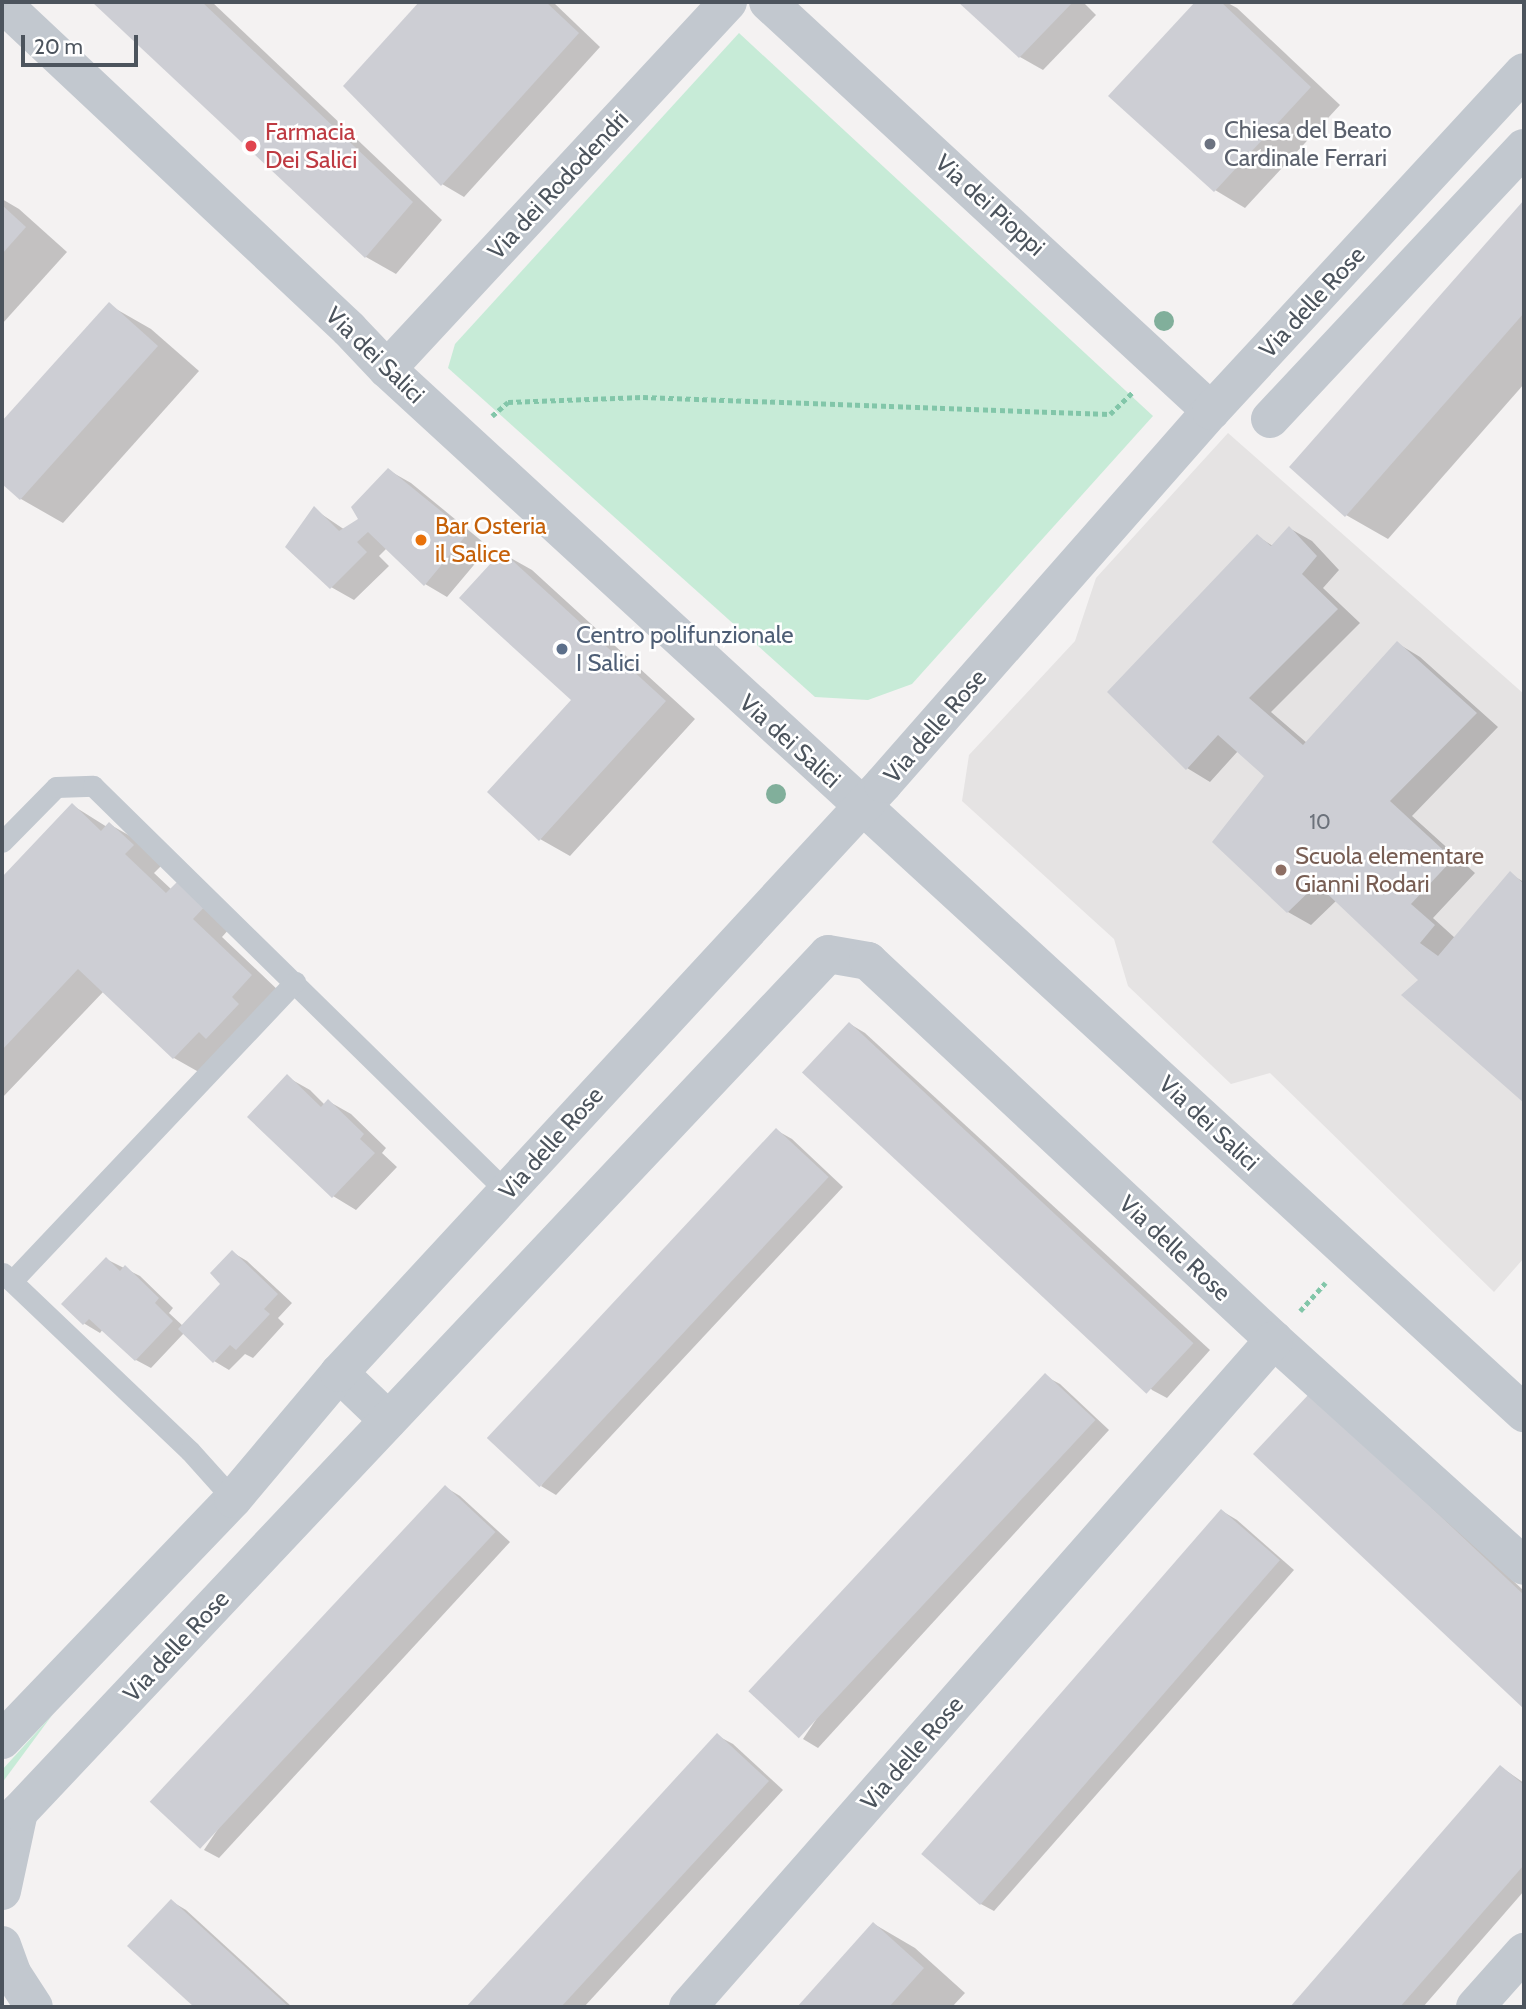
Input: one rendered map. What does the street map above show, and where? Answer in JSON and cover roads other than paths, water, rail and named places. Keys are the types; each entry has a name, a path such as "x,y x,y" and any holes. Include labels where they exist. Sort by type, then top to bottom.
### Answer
{"street":[{"name":"Via dei Rododendri","path":"387,369 728,2"},
{"name":"Via dei Pioppi","path":"768,2 1163,363 1211,411"},
{"name":"Via dei Salici","path":"2,4 349,329 387,369 1524,1413"},
{"name":"Via delle Rose","path":"2,1740 233,1499 339,1373 863,806 1211,411 1524,72"},
{"name":"Via delle Rose","path":"1270,419 1524,148"},
{"name":"Via delle Rose","path":"2,1891 19,1812 828,954 868,961 1274,1340 1524,1566"},
{"name":"Via delle Rose","path":"688,2007 1274,1340"},
{"path":"339,1373 388,1420"},
{"path":"2,1945 12,1973 34,2007"},
{"path":"1475,2007 1524,1952"}],"lane":[{"path":"2,842 56,787 93,786 507,1192"},
{"path":"233,1499 190,1451 7,1276 295,982"}],"place":[{"name":"Chiesa del Beato Cardinale Ferrari","path":"1210,144"},
{"name":"Farmacia Dei Salici","path":"251,146"},
{"name":"Bar Osteria il Salice","path":"421,540"},
{"name":"Centro polifunzionale I Salici","path":"562,649"},
{"name":"Scuola elementare Gianni Rodari","path":"1281,870"}]}
